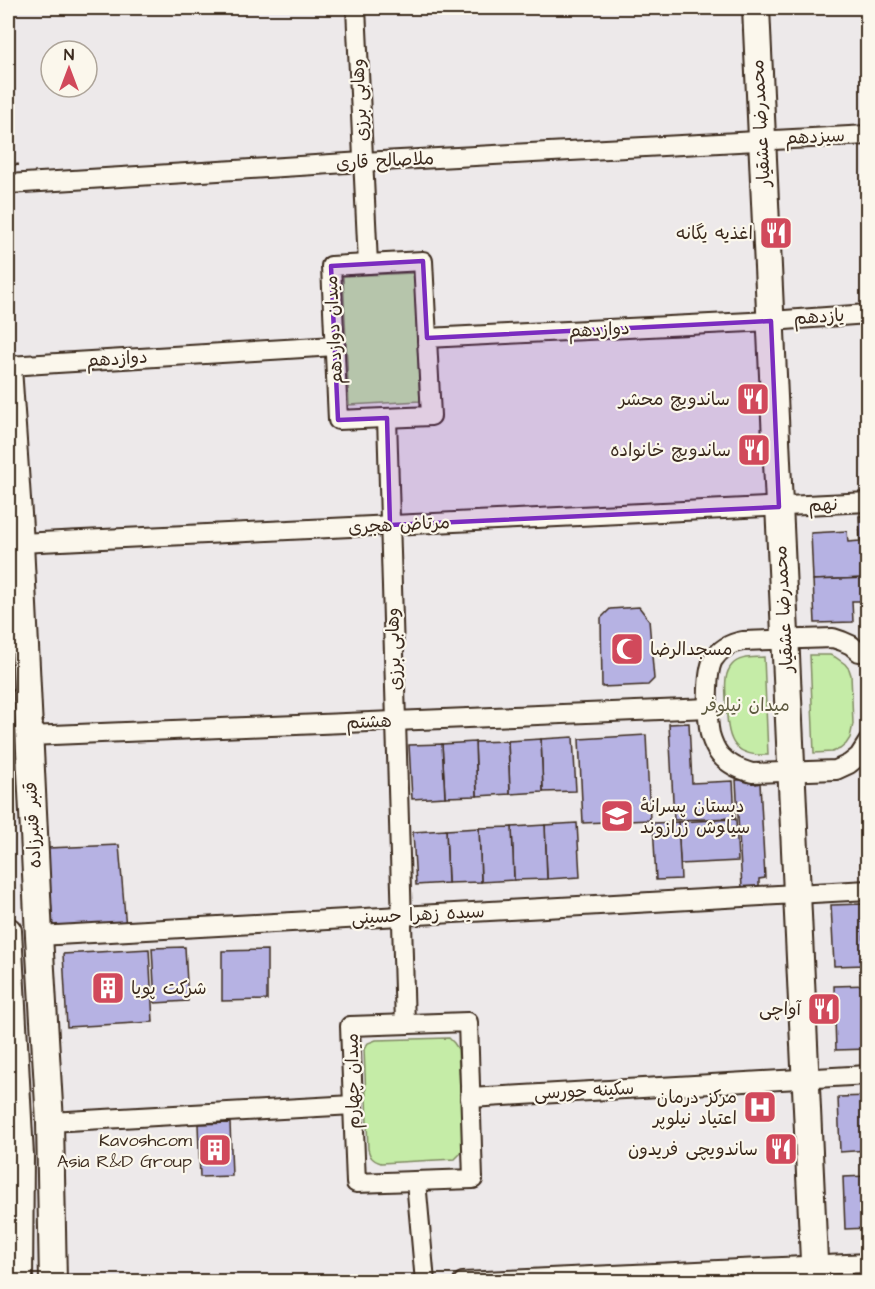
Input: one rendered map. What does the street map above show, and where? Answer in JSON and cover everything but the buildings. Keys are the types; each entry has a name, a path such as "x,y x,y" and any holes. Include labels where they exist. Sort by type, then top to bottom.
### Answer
{"main road":[{"name":"محمدرضا عشقیار","path":"756,8 814,1273"},
{"name":"قنبر قنبرزاده","path":"8,367 20,543 50,1122 53,1281"},
{"path":"8,931 20,1156 19,1281"},
{"path":"8,1142 15,1066"}],"street":[{"name":"وهابی برزی","path":"356,8 368,264"},
{"name":"سیزدهم","path":"762,140 867,135"},
{"name":"ملاصالح قاری","path":"8,184 762,140"},
{"name":"میدان دوازدهم","path":"423,261 427,338 431,416 338,420 332,266 423,261"},
{"name":"یازدهم","path":"771,321 867,314"},
{"name":"دوازدهم","path":"427,338 771,321"},
{"name":"دوازدهم","path":"8,367 335,346"},
{"name":"وهابی برزی","path":"387,418 405,1024"},
{"name":"نهم","path":"779,507 867,502"},
{"name":"مرتاض هجری","path":"20,543 779,507"},
{"path":"859,652 850,645 833,638 743,641 726,647 713,661 709,670 710,733 721,756 741,770 752,772 836,770 859,756 867,742"},
{"name":"هشتم","path":"29,736 709,708"},
{"name":"سیده زهرا حسینی","path":"39,936 867,890"},
{"name":"میدان چهارم","path":"468,1022 470,1098 473,1179 356,1183 350,1026 468,1022"},
{"name":"سکینه حورسی","path":"470,1098 867,1076"},
{"path":"50,1122 353,1105"},
{"path":"416,1181 425,1281"},
{"path":"463,1281 814,1273 867,1263"}],"path":[{"path":"8,162 17,162"}],"highlighted area":[{"path":"423,261 427,338 771,321 779,507 390,525 387,418 338,420 331,266"}],"green space":[{"path":"414,273 420,401 349,405 343,276"},
{"name":"میدان نیلوفر","path":"810,655 835,657 845,664 851,675 853,724 850,738 840,749 832,752 814,753"},
{"name":"میدان نیلوفر","path":"764,657 768,755 755,755 744,752 732,741 728,723 726,678 735,662"},
{"path":"449,1038 458,1049 463,1149 460,1154 455,1159 381,1163 375,1161 368,1149 364,1049 368,1043 376,1040"}],"place":[{"name":"اغذیه یگانه","path":"776,233"},
{"name":"ساندویچ محشر","path":"753,399"},
{"name":"ساندویچ خانواده","path":"754,450"},
{"name":"مسجدالرضا","path":"627,649"},
{"name":"دبستان پسرانهٔ سیاوش زرازوند","path":"617,816"},
{"name":"شرکت پویا","path":"108,988"},
{"name":"آواچی","path":"824,1009"},
{"name":"مرکز درمان اعتیاد نیلوپر","path":"760,1107"},
{"name":"ساندویچی فریدون","path":"781,1149"},
{"name":"Kavoshcom Asia R&D Group","path":"215,1150"}]}
